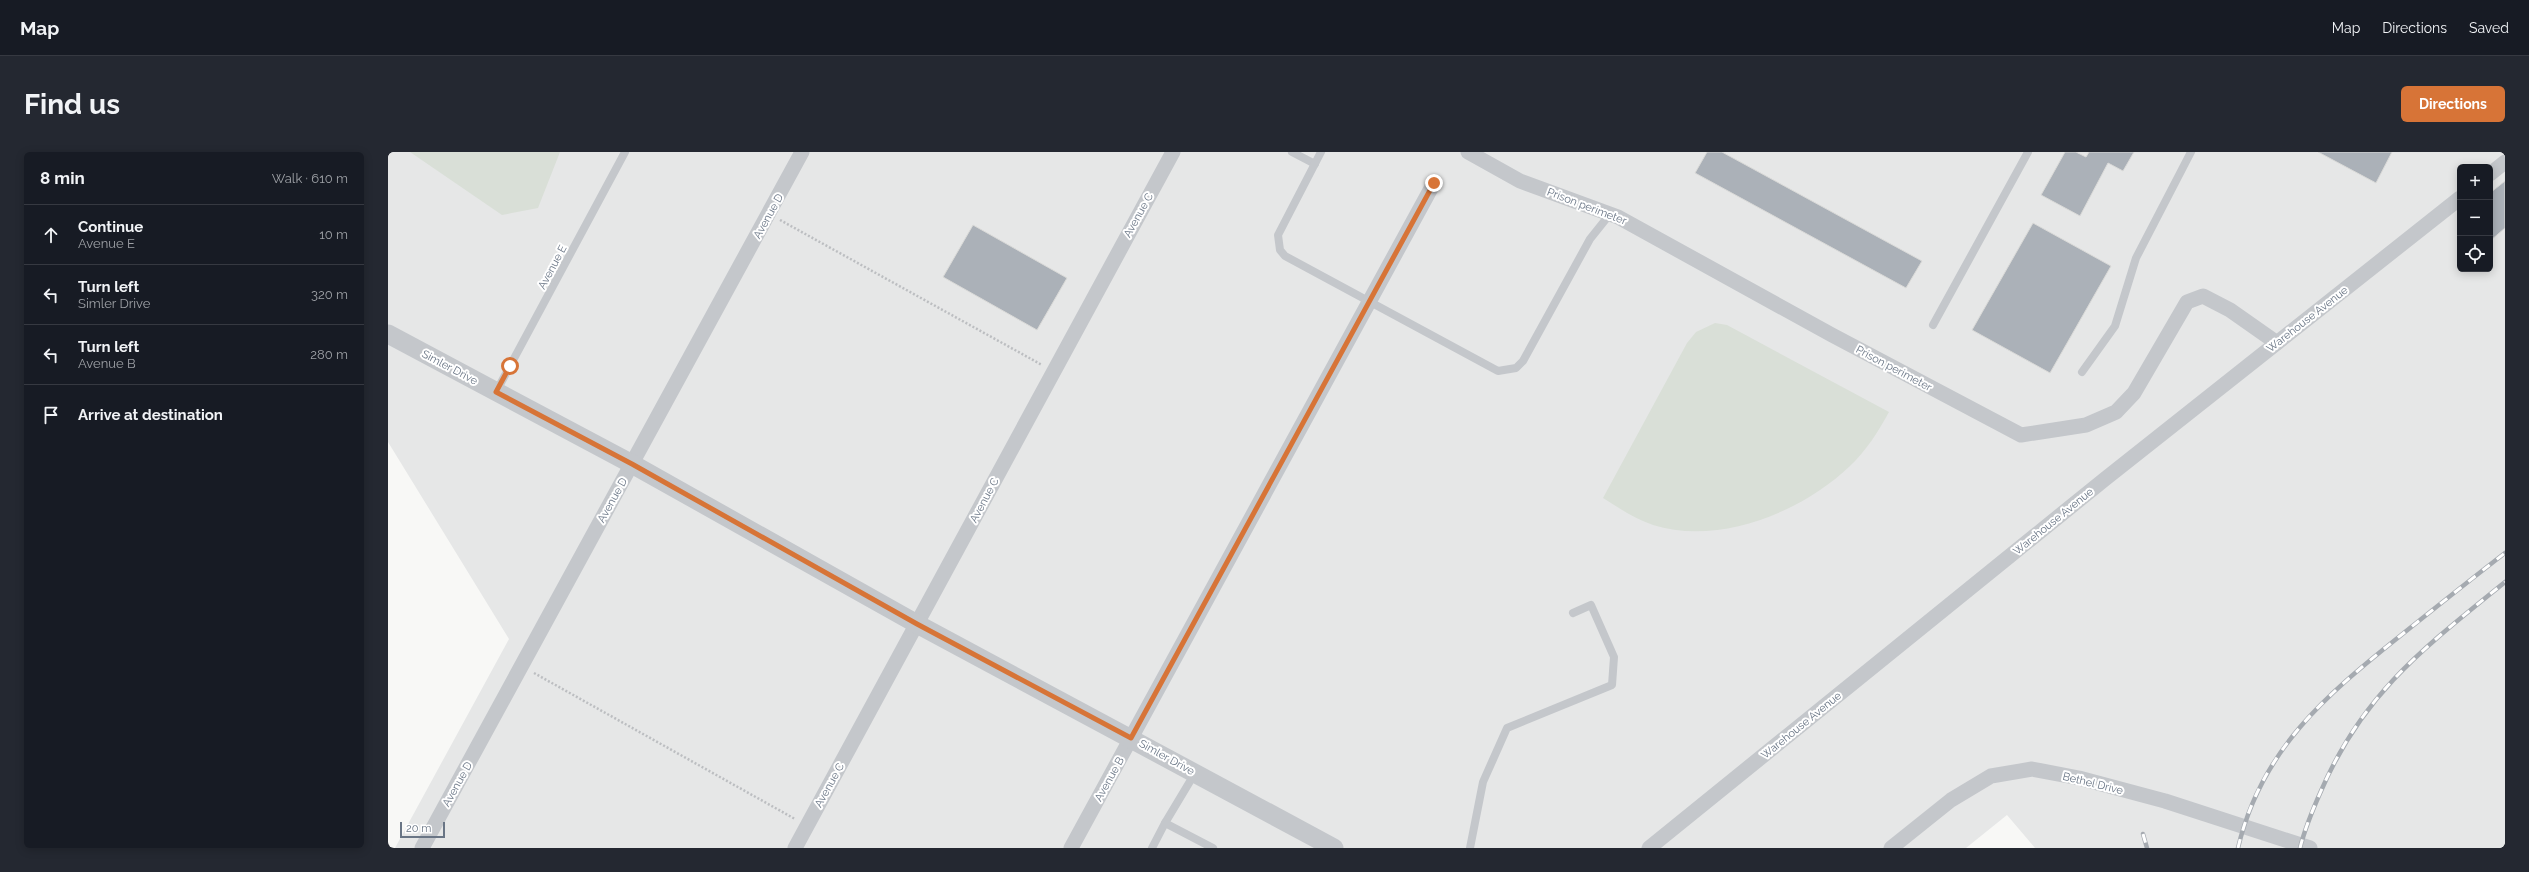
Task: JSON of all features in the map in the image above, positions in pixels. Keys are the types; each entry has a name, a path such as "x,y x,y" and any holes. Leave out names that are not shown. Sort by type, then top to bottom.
{"street":[{"name":"Avenue D","path":"422,848 802,152"},
{"name":"Avenue C","path":"795,848 1173,152"},
{"name":"Prison perimeter","path":"1468,152 1520,181 1610,214 2021,435 2086,425 2116,412 2134,393 2187,302 2203,296 2230,310 2277,342"},
{"path":"2493,172 2505,162"},
{"name":"Avenue B","path":"1071,848 1434,183"},
{"name":"Warehouse Avenue","path":"1649,848 2277,342 2457,200"},
{"name":"Simler Drive","path":"388,334 632,464 917,624 1334,848"},
{"name":"Bethel Drive","path":"1892,848 1951,800 1991,776 2032,769 2079,778 2165,801 2310,848"}],"lane":[{"name":"Avenue E","path":"496,392 625,152"},
{"path":"1292,152 1315,164"},
{"path":"1322,152 1278,235 1280,250 1284,256 1498,371 1516,368 1523,361 1590,239 1610,214"},
{"path":"1933,325 2028,152"},
{"path":"2082,372 2115,326 2136,258 2191,152"},
{"path":"1470,848 1483,782 1507,728 1612,685 1614,657 1591,605 1573,613"},
{"path":"1152,848 1195,773"},
{"path":"1165,823 1213,848"}],"path":[{"path":"769,214 1054,371"},
{"path":"522,666 807,826"}],"shaded area":[{"path":"388,152 2505,152 2505,848 2035,848 2007,815 1966,848 395,848 509,639 388,442"},
{"path":"410,152 560,152 538,208 502,215"},
{"path":"1715,323 1727,325 1889,412 1871,441 1850,466 1830,483 1808,498 1784,510 1758,521 1732,528 1705,531 1678,530 1646,523 1603,498 1687,343 1696,332"}],"building":[{"path":"1707,152 1722,152 1922,261 1906,288 1695,173"},
{"path":"2065,152 2076,152 2086,157 2089,152 2134,152 2123,171 2108,163 2080,216 2041,195"},
{"path":"2318,152 2392,152 2376,183"},
{"path":"2505,181 2505,228 2493,238 2493,200 2493,191"},
{"path":"2033,223 2111,266 2050,373 1972,330"},
{"path":"973,225 1067,278 1037,330 943,277"}],"railway":[{"path":"2238,848 2248,813 2262,782 2280,754 2300,728 2322,704 2372,658 2505,553"},
{"path":"2300,848 2304,833 2321,791 2356,726 2399,674 2448,628 2505,582"},
{"path":"2143,834 2147,848"}],"route":[{"path":"510,366 496,392 632,464 917,624 1131,738 1434,183"}]}
